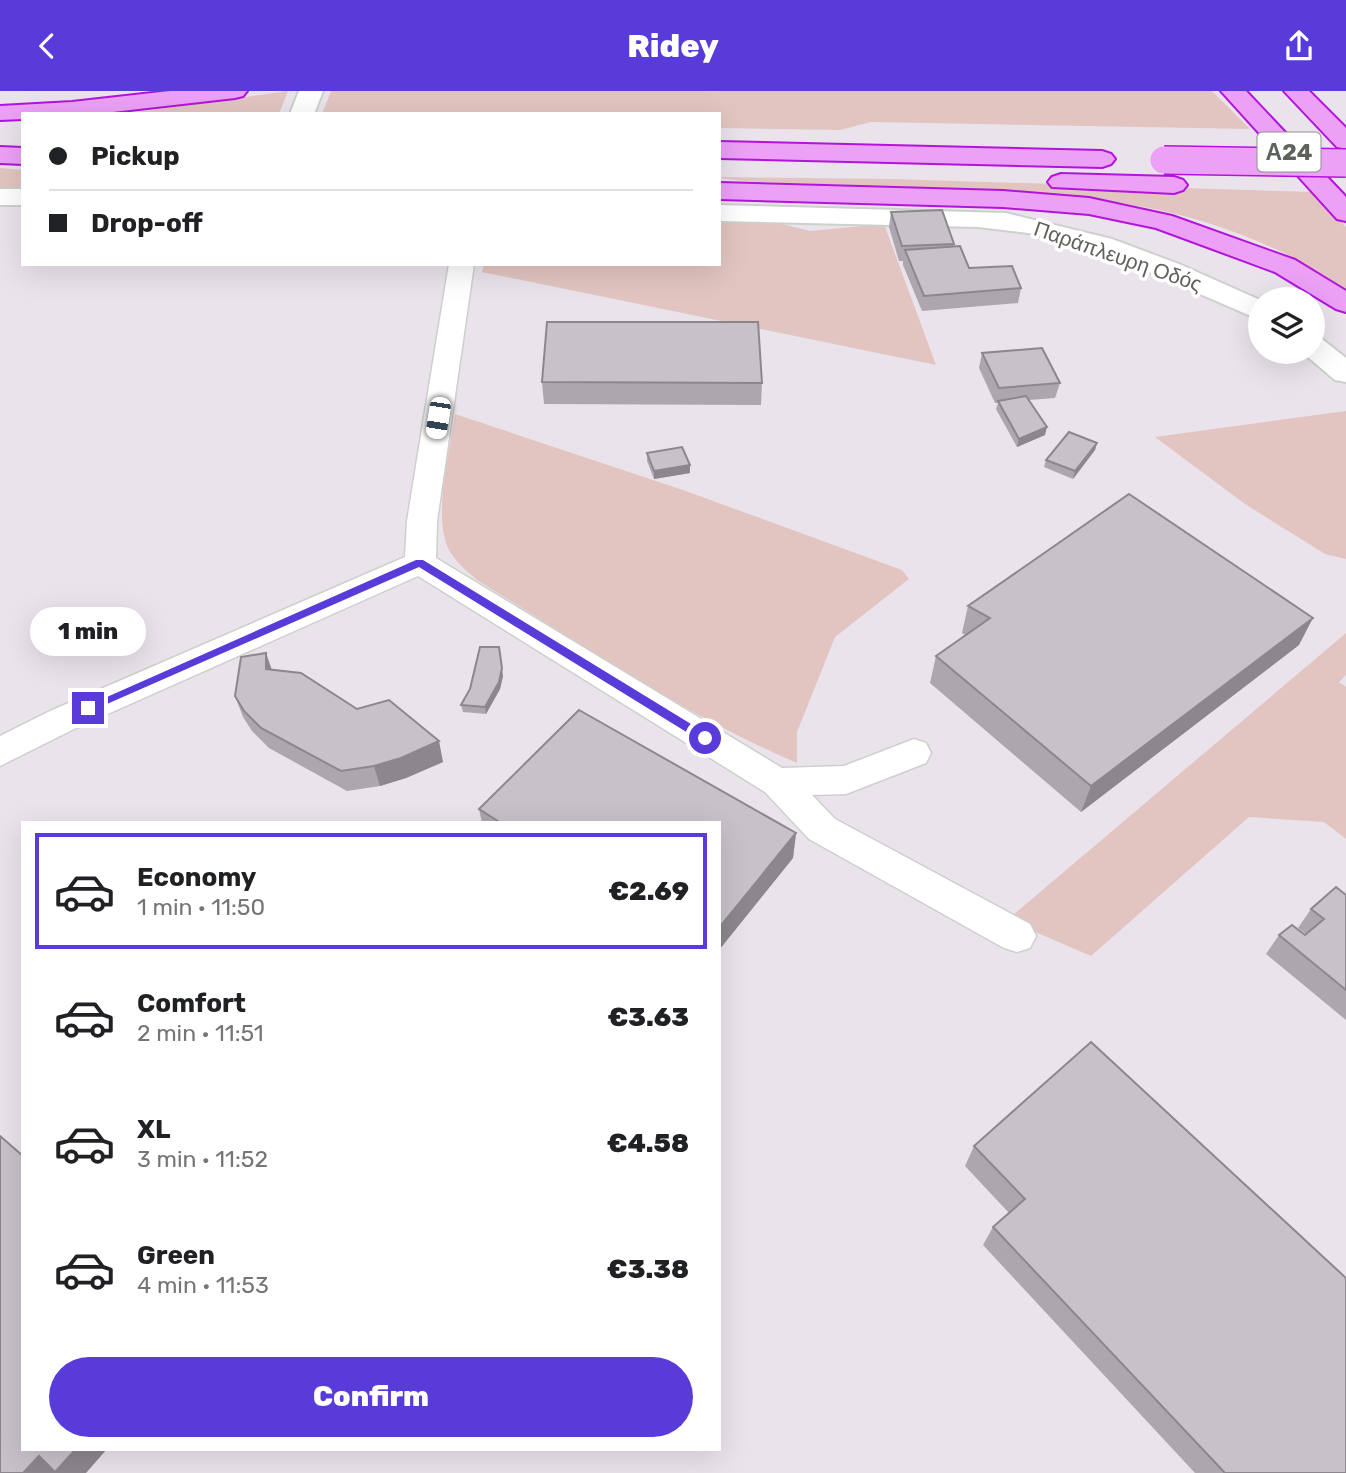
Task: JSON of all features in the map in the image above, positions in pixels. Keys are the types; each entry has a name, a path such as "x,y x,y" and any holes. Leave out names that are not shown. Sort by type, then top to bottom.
{"highway":[{"path":"0,113 72,109 235,91"},
{"name":"Α24","path":"1233,91 1346,213"},
{"name":"Α24","path":"1296,91 1346,142"},
{"path":"0,134 21,134"},
{"path":"721,150 1346,163"},
{"path":"0,155 21,156"},
{"path":"721,173 1200,185"},
{"path":"1291,187 1346,188"},
{"path":"721,191 1003,198 1089,206 1163,222 1285,267 1346,303"}],"street":[{"path":"303,112 311,91"},
{"path":"0,197 21,197"},
{"name":"Παράπλευρη Οδός","path":"721,213 1004,221 1041,227 1136,258 1248,305"},
{"path":"420,563 422,520 462,266"},
{"path":"1325,356 1346,373"},
{"path":"0,752 62,720 420,563"},
{"path":"420,563 777,782 822,829 1017,936"},
{"path":"777,782 846,781 914,753"}],"shaded area":[{"path":"288,91 280,112 137,112"},
{"path":"331,91 1212,91 1250,129 871,122 840,130 721,128 721,112 323,112"},
{"path":"0,168 21,170 21,189 0,189"},
{"path":"721,177 892,179 1314,192 1346,227 1346,289 1287,254 1227,229 1166,212 1104,200 1041,193"},
{"path":"721,221 778,223 810,231 884,224 936,365 482,272 484,266 721,266"},
{"path":"1346,411 1346,559 1325,554 1245,504 1155,437"},
{"path":"455,414 683,490 902,570 909,579 835,637 797,732 797,763 674,701 477,580 461,566 448,548 442,518 444,482"},
{"path":"1346,633 1346,675 1339,682 1346,687 1346,839 1324,822 1249,817 1091,956 1007,920"}],"building":[{"path":"942,210 954,244 902,246 891,212"},
{"path":"960,246 969,268 1012,266 1021,288 924,296 905,250"},
{"path":"547,322 758,322 762,383 542,382"},
{"path":"1042,348 1060,383 999,388 982,353"},
{"path":"1026,396 1047,427 1019,439 998,401"},
{"path":"1069,432 1097,443 1075,471 1046,460"},
{"path":"682,447 690,465 654,471 647,453"},
{"path":"1129,494 1313,618 1091,786 936,656 990,618 968,606"},
{"path":"480,647 499,647 502,668 499,682 485,707 461,705 470,689"},
{"path":"266,653 266,669 301,673 357,709 389,700 439,741 401,758 374,766 341,771 261,728 244,711 235,696 241,657"},
{"path":"579,710 796,833 721,926 721,821 498,821 479,809"},
{"path":"1336,887 1346,895 1346,990 1279,935 1292,925 1305,935 1324,919 1311,909"},
{"path":"1091,1042 1346,1278 1346,1473 1225,1473 993,1227 1025,1199 974,1146"},
{"path":"0,1136 21,1154 21,1451 74,1451 55,1472 39,1456 23,1473 0,1473"}],"route":[{"path":"88,708 420,563 705,738"}]}
